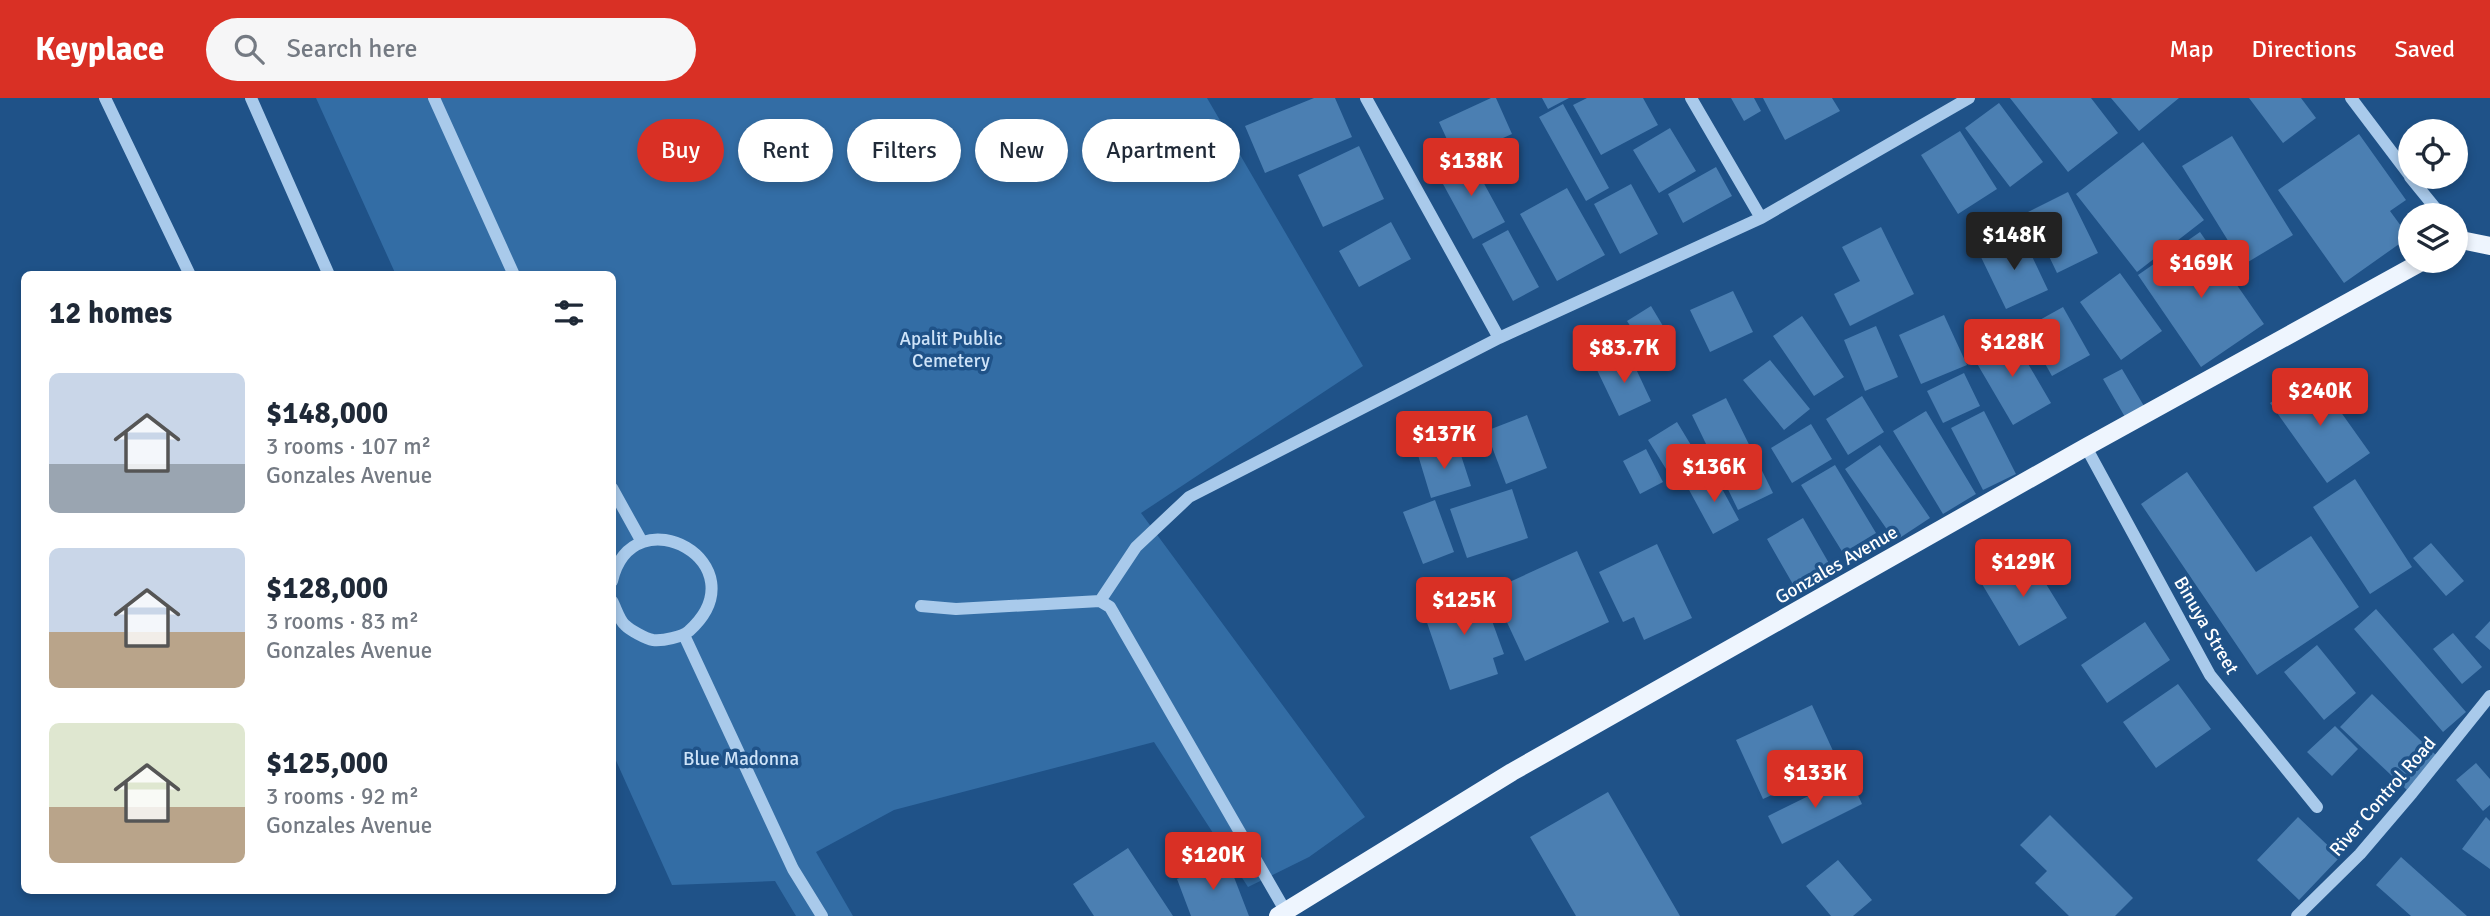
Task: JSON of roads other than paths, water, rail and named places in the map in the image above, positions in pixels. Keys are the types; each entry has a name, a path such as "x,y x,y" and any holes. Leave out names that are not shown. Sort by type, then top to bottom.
{"main road":[{"path":"2468,241 2490,246"},
{"name":"Gonzales Avenue","path":"1282,914 1512,772 2086,447 2401,273"}],"street":[{"path":"105,98 188,271"},
{"path":"251,98 327,271"},
{"path":"434,98 512,271"},
{"path":"1366,98 1499,338"},
{"path":"1691,98 1761,218"},
{"path":"1100,601 1136,547 1189,498 1499,338 1761,218 1969,98"},
{"path":"2351,98 2398,160"},
{"path":"2420,189 2431,203"},
{"name":"Binuya Street","path":"2086,447 2210,675 2317,807"},
{"path":"616,495 642,542"},
{"path":"616,566 617,562 642,542 667,539 691,548 708,568 712,594 703,618 684,635 652,640 623,624 616,609"},
{"path":"921,606 956,609 1100,601 1110,607 1145,664 1282,914"},
{"path":"684,635 793,869 822,916"},
{"name":"River Control Road","path":"2297,916 2360,854 2413,793 2490,696"}],"park label":[{"name":"Apalit Public Cemetery","path":"951,349"},
{"name":"Blue Madonna","path":"741,758"}]}
